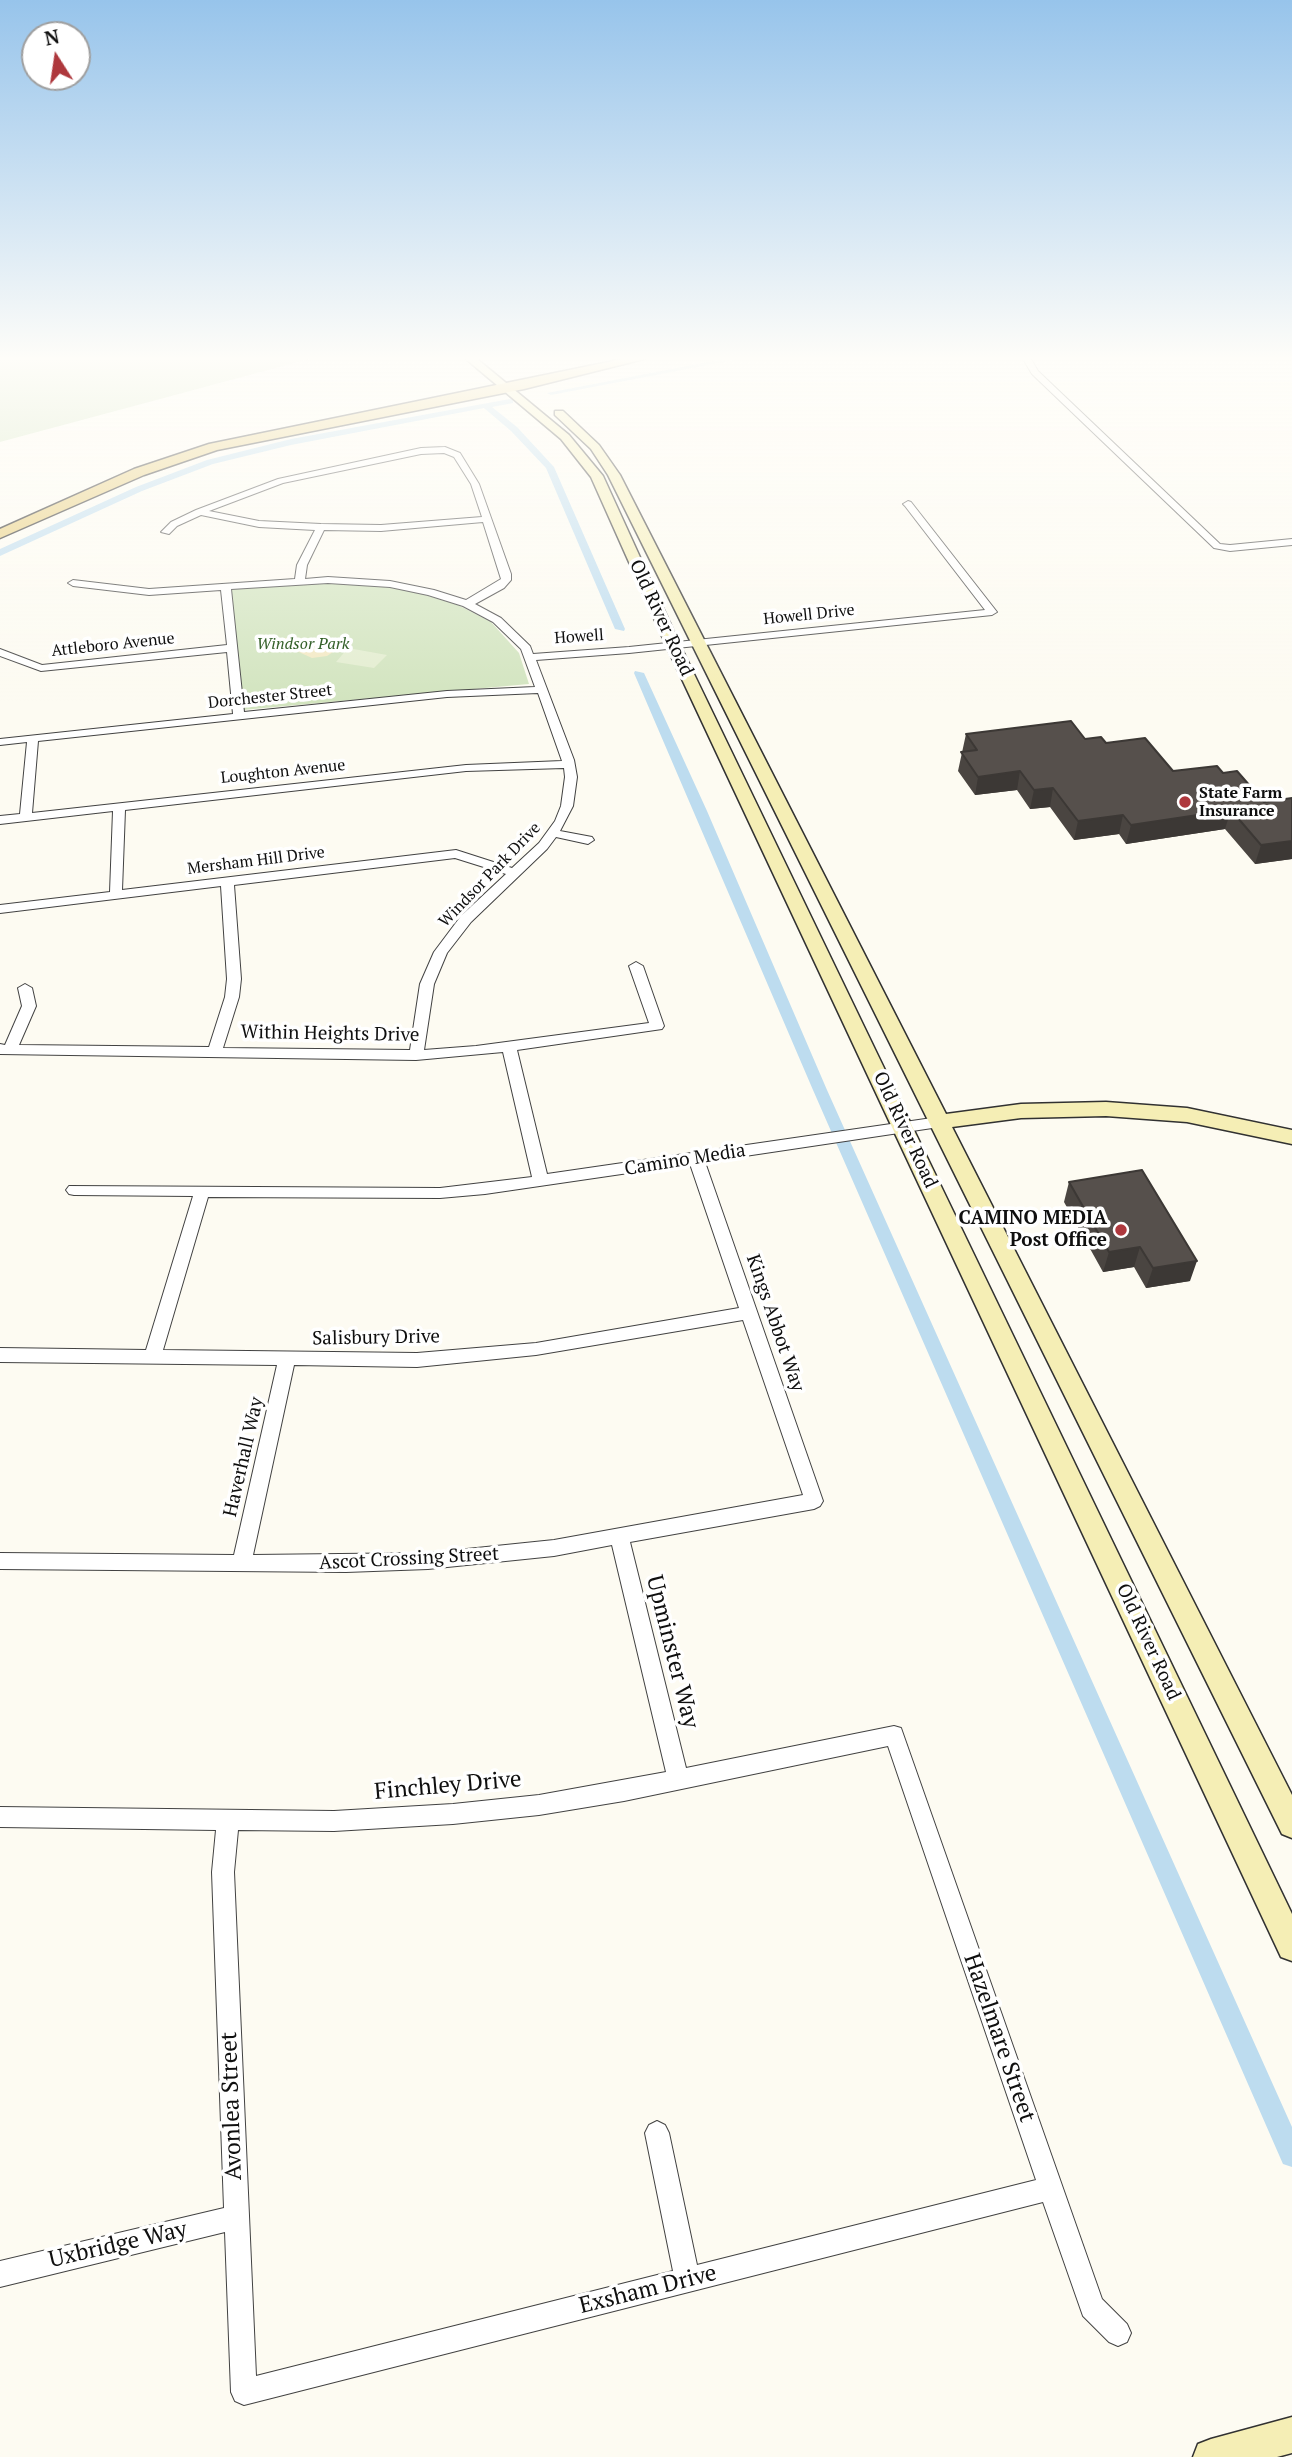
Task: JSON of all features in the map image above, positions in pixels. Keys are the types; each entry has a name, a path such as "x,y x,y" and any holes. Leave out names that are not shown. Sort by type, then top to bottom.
{"main road":[{"path":"0,523 111,474"},
{"path":"0,534 136,474"},
{"name":"Old River Road","path":"595,474 673,645 1292,1946"},
{"name":"Old River Road","path":"612,474 1292,1824"},
{"path":"606,498 617,504 626,524 640,527"},
{"name":"Camino Media","path":"939,1122 1021,1111 1106,1108 1185,1115 1292,1137"},
{"path":"1211,2457 1292,2435"}],"street":[{"path":"166,532 174,524 199,512 258,488 318,474"},
{"path":"347,474 353,480"},
{"path":"467,604 506,580 470,474"},
{"path":"1140,474 1214,545 1222,548 1292,542"},
{"name":"Howell Drive","path":"629,650 992,612 908,504"},
{"path":"199,512 259,524 321,527 381,528 486,519"},
{"path":"300,581 302,565 321,527"},
{"name":"Windsor Park Drive","path":"73,583 149,592 300,581 350,580 390,584 430,592 467,604 508,628 531,657 569,764 571,792 567,806 553,833 466,919 441,952 427,984 416,1055"},
{"path":"226,588 239,716"},
{"name":"Attleboro Avenue","path":"0,652 41,668 232,648"},
{"name":"Howell","path":"531,657 629,650"},
{"name":"Dorchester Street","path":"0,742 447,694 543,690"},
{"path":"26,817 33,738"},
{"name":"Loughton Avenue","path":"0,820 466,768 569,764"},
{"path":"116,895 119,807"},
{"path":"553,833 587,840"},
{"name":"Mersham Hill Drive","path":"0,909 456,854 515,873"},
{"path":"215,1052 232,997 234,979 227,882"},
{"name":"Within Heights Drive","path":"5,1049 416,1055 509,1047 657,1026 636,966"},
{"path":"5,1049 29,1006 25,988"},
{"path":"509,1047 541,1181"},
{"name":"Camino Media","path":"74,1189 396,1195 474,1191 939,1122"},
{"name":"Kings Abbot Way","path":"696,1158 814,1501"},
{"path":"152,1358 202,1192"},
{"name":"Salisbury Drive","path":"0,1355 417,1360 477,1356 749,1313"},
{"name":"Haverhall Way","path":"242,1563 288,1360"},
{"name":"Ascot Crossing Street","path":"0,1561 428,1561 529,1551 814,1501"},
{"name":"Upminster Way","path":"619,1536 678,1780"},
{"name":"Finchley Drive","path":"0,1817 334,1821 453,1814 539,1805 678,1780 894,1735"},
{"name":"Hazelmare Street","path":"894,1735 1092,2307 1118,2333"},
{"name":"Avonlea Street","path":"228,1820 223,1872 244,2392"},
{"path":"657,2133 687,2280"},
{"name":"Exsham Drive","path":"244,2392 1051,2188"},
{"name":"Uxbridge Way","path":"0,2274 237,2217"}],"green space":[{"name":"Windsor Park","path":"308,583 359,584 409,590 458,605 491,622 519,653 529,684 242,710 231,589"},
{"path":"348,648 387,655 374,668 336,662"}],"sand":[{"path":"294,637 323,643 331,647 333,652 327,656 312,658 279,643 284,638"}],"building":[{"name":"State Farm Insurance","path":"1071,721 1085,739 1101,737 1106,743 1145,738 1173,771 1217,766 1223,773 1237,771 1264,802 1292,798 1292,841 1261,845 1231,810 1131,825 1123,815 1078,821 1053,788 1034,790 1020,771 978,777 961,752 977,750 966,734"},
{"path":"1142,1170 1197,1261 1153,1268 1140,1247 1109,1252 1069,1182"}],"waterway":[{"path":"0,553 139,489 179,474"},
{"path":"553,474 620,629"},
{"path":"639,673 820,1090 1292,2155"}],"place":[{"name":"State Farm Insurance","path":"1185,802"},
{"name":"CAMINO MEDIA Post Office","path":"1121,1230"}]}
